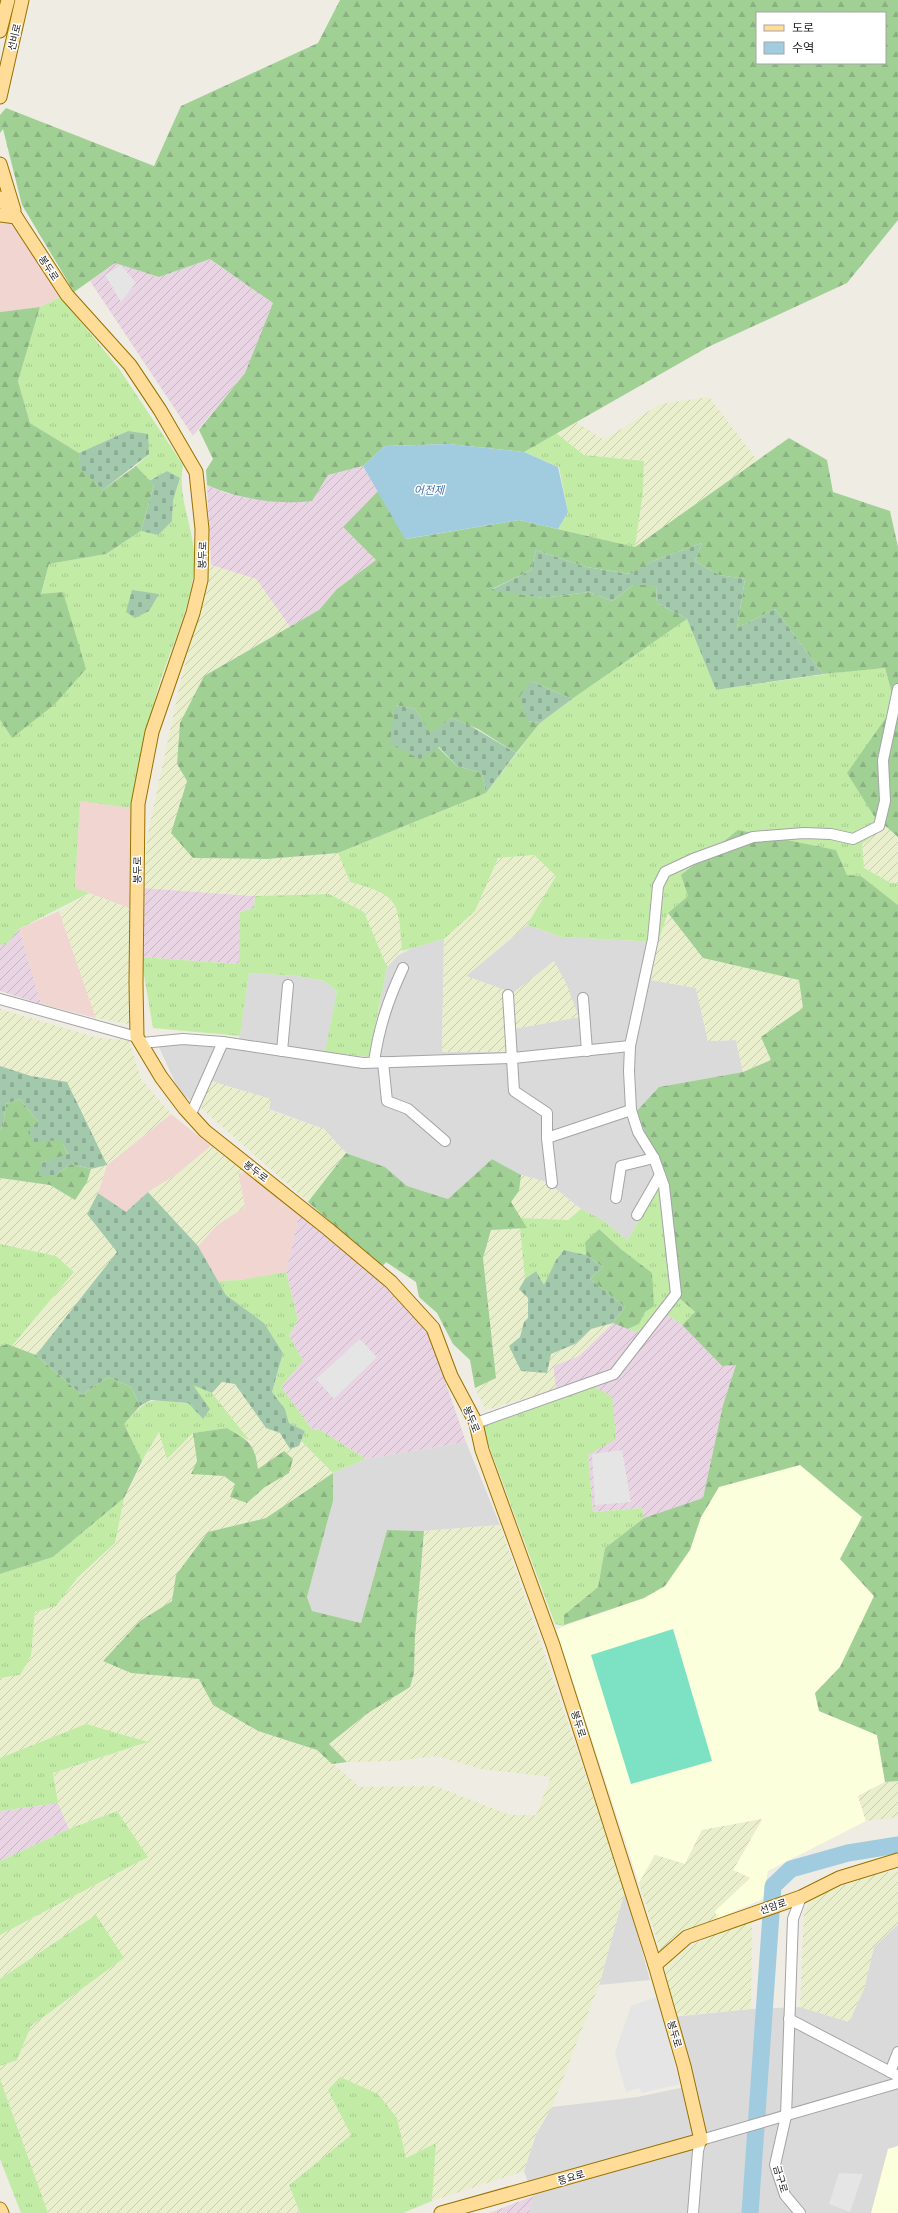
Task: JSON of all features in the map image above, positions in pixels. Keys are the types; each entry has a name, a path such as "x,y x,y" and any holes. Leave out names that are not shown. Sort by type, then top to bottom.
{"main road":[{"name":"선비로","path":"0,30 8,0"},
{"name":"선비로","path":"0,97 22,0"},
{"path":"0,164 16,217 0,215"},
{"name":"봉두로","path":"0,198 16,217 67,295 130,365 160,410 196,472 202,529 201,580 193,613 152,732 138,804 136,983 140,1040 161,1077 205,1131 328,1229 391,1282 433,1328 451,1376 476,1424 482,1450 554,1645 655,1965 684,2066 700,2140"},
{"name":"선암로","path":"655,1965 687,1938 796,1898 839,1878 898,1860"},
{"name":"풍요로","path":"441,2213 700,2140"},
{"path":"0,2209 2,2213"}],"street":[{"path":"476,1424 614,1374 676,1294 664,1186 654,1158 638,1132 631,1110 629,1071 630,1046 653,939 658,886 665,872 693,859 753,837 804,833 831,834 853,839 879,826 885,801 882,760 898,689"},
{"path":"403,968 390,996 379,1029 379,1062 388,1100 408,1109 445,1141"},
{"path":"282,1051 288,985"},
{"path":"508,995 514,1091 547,1113 547,1138 552,1183"},
{"path":"582,998 587,1051"},
{"path":"0,999 140,1040 183,1039 223,1042 282,1051 379,1062 513,1058 630,1046"},
{"path":"191,1114 223,1042"},
{"path":"547,1138 631,1110"},
{"path":"616,1198 621,1166 654,1158"},
{"path":"637,1215 660,1175"},
{"name":"금구로","path":"796,1898 793,1919 783,2117 775,2166 785,2195 800,2213"},
{"path":"789,2019 894,2074 898,2052"},
{"path":"693,2213 700,2140 898,2083"}],"shaded area":[{"path":"0,211 18,229 61,297 40,307 0,312"},
{"path":"210,259 273,303 245,373 193,436 90,281 115,263 159,277"},
{"path":"121,265 136,283 121,302 105,275"},
{"path":"709,397 757,460 635,547 643,492 644,461 584,455 556,433 576,422 604,440 660,404"},
{"path":"363,466 378,491 343,527 376,560 337,589 319,610 290,627 256,579 211,565 207,485 228,494 328,475"},
{"path":"211,565 256,579 290,627 204,676 177,764 187,781 171,833 193,858 267,859 338,853 350,882 374,888 390,896 400,918 402,951 387,967 364,912 329,894 255,896 144,888 147,838 182,675"},
{"path":"80,800 132,808 129,908 75,888"},
{"path":"886,826 898,837 898,883 891,883 864,868 862,844"},
{"path":"534,855 556,876 527,925 466,976 513,993 554,961 566,983 579,1017 508,1030 507,1052 442,1052 444,939 475,911 498,858"},
{"path":"144,888 255,896 254,908 240,912 240,964 141,957"},
{"path":"89,893 129,908 129,1024 96,1018 59,911"},
{"path":"59,911 96,1018 41,1004 19,929"},
{"path":"668,913 703,958 799,980 803,1008 761,1037 771,1060 743,1072 736,1040 708,1041 696,988 651,980 658,942"},
{"path":"527,925 562,937 658,942 651,980 696,988 708,1041 736,1040 743,1072 659,1087 660,1187 627,1240 601,1219 581,1209 547,1182 521,1175 492,1159 448,1199 407,1186 385,1167 346,1153 324,1129 269,1109 270,1099 211,1081 200,1107 180,1093 158,1045 190,1044 238,1047 249,973 297,976 324,981 337,991 324,1060 373,1065 380,1001 387,967 397,956 412,948 444,939 442,1051 508,1030 579,1017 466,976"},
{"path":"19,929 41,1004 0,991 0,944 6,945"},
{"path":"0,1009 98,1038 129,1040 141,1079 171,1114 107,1165 98,1193 87,1214 117,1252 36,1355 11,1347 74,1272 56,1256 0,1244 0,1178 50,1185 75,1200 87,1182 91,1169 106,1165 31,1076 0,1066"},
{"path":"211,1081 271,1099 269,1110 324,1129 346,1153 308,1202 200,1107"},
{"path":"171,1114 211,1146 176,1175 148,1192 126,1212 98,1193 107,1165"},
{"path":"211,1146 247,1172 238,1173 245,1207 217,1225 198,1246 148,1192 176,1175"},
{"path":"238,1172 247,1172 300,1212 286,1272 240,1280 218,1281 198,1246 217,1225 245,1207"},
{"path":"521,1175 547,1182 581,1209 568,1220 520,1218 511,1202 519,1191"},
{"path":"300,1212 387,1285 429,1334 466,1442 366,1459 320,1430 312,1429 281,1387 303,1361 289,1335 298,1320 286,1272"},
{"path":"520,1228 525,1279 520,1289 528,1298 528,1318 524,1322 520,1337 551,1354 575,1344 591,1329 613,1323 579,1356 553,1366 556,1389 486,1410 475,1388 496,1378 483,1258 491,1230"},
{"path":"668,1315 682,1325 722,1366 736,1365 723,1405 703,1498 644,1518 642,1508 593,1512 588,1455 594,1387 557,1398 553,1366 579,1356 613,1323 646,1335"},
{"path":"360,1339 377,1357 334,1399 316,1379"},
{"path":"222,1382 235,1384 266,1427 280,1433 299,1446 301,1441 333,1473 266,1518 208,1532 172,1601 140,1621 103,1661 131,1673 199,1678 213,1705 258,1731 317,1750 360,1787 435,1786 510,1815 536,1815 551,1777 481,1769 437,1756 393,1761 347,1762 329,1745 368,1713 410,1687 414,1673 415,1637 424,1531 500,1525 625,1890 600,1982 552,2107 536,2134 524,2171 432,2201 436,2143 406,2158 397,2118 328,2090 352,2135 289,2184 300,2213 48,2213 0,2079 0,2066 17,2060 31,2026 124,1958 75,1929 0,1979 0,1935 148,1857 117,1811 69,1829 58,1803 53,1773 147,1743 0,1758 0,1678 20,1675 31,1656 35,1612 56,1606 78,1577 115,1543 124,1498 159,1432 167,1459 193,1433 197,1461 214,1475 224,1476 235,1484 247,1503 265,1487 288,1473 284,1452 258,1469 250,1441 212,1393"},
{"path":"466,1442 500,1525 424,1531 387,1530 361,1623 312,1611 307,1597 333,1501 333,1473 366,1459"},
{"path":"622,1450 631,1502 595,1505 592,1454"},
{"path":"800,1465 862,1517 840,1559 874,1596 840,1667 815,1693 819,1711 877,1735 885,1782 858,1796 866,1821 768,1871 763,1899 717,1919 715,1911 750,1878 733,1870 762,1820 702,1830 685,1864 655,1855 639,1883 556,1630 644,1598 690,1550 701,1517 719,1487"},
{"path":"898,1781 898,1817 866,1821 858,1796 885,1782"},
{"path":"58,1803 69,1829 0,1861 0,1811"},
{"path":"762,1819 733,1870 750,1878 715,1911 717,1919 661,1953 639,1883 655,1855 685,1864 702,1830"},
{"path":"898,1870 898,1924 874,1947 864,1989 849,2022 800,2007 804,1911 813,1898 867,1876"},
{"path":"625,1890 650,1980 599,1985 600,1982"},
{"path":"752,1917 751,2009 677,2016 664,1969 671,1959 698,1942"},
{"path":"898,1924 898,2213 529,2213 533,2196 524,2171 536,2134 552,2107 637,2097 685,2087 663,2018 751,2009 800,2007 849,2022 864,1989 874,1947"},
{"path":"657,1997 680,2084 642,2093 639,2088 626,2092 615,2053 631,2006"},
{"path":"898,2146 898,2213 871,2213 888,2149"},
{"path":"839,2173 863,2174 850,2212 829,2204"},
{"path":"533,2196 529,2213 489,2213"}],"green space":[{"path":"340,0 898,0 898,220 847,283 708,347 524,452 449,444 385,446 363,466 328,475 312,501 285,502 258,500 232,494 207,485 206,470 213,459 199,430 245,373 273,303 210,259 159,277 115,263 74,292 22,205 3,129 0,133 0,115 6,108 154,166 181,106 318,43"},
{"path":"61,297 120,370 183,465 182,491 193,544 194,570 188,602 152,709 132,808 80,801 75,888 89,893 19,929 6,945 0,944 0,720 12,738 41,595 49,564 106,554 141,531 158,534 172,521 173,501 180,479 167,471 149,481 136,466 149,454 128,431 79,453 30,423 18,381 40,307"},
{"path":"40,307 18,381 30,423 79,453 81,468 103,490 136,466 154,485 141,531 106,554 49,564 41,594 63,592 86,669 55,704 12,738 0,720 0,312"},
{"path":"128,431 148,434 149,454 103,490 80,468 79,453"},
{"path":"556,433 584,455 644,461 643,492 635,547 558,529 568,512 559,467 524,452"},
{"path":"789,438 827,460 833,492 890,511 898,547 898,837 874,816 847,773 895,705 885,668 823,674 775,609 737,628 745,579 719,575 695,561 702,543 653,561 631,574 586,567 536,550 531,570 492,589 543,598 589,592 612,601 633,585 656,585 657,603 687,619 572,699 531,681 527,721 540,723 516,753 478,729 452,718 430,734 415,709 395,705 457,766 482,773 486,793 338,853 267,859 193,858 171,833 187,781 177,764 180,723 204,676 319,610 337,589 376,560 343,527 378,491 406,539 519,520 635,547"},
{"path":"167,471 180,478 173,501 172,521 158,535 141,531 154,485 149,481"},
{"path":"702,543 695,561 719,575 745,579 737,628 775,609 823,674 716,690 687,619 657,603 656,585 633,585 612,601 589,592 543,598 491,590 531,570 536,550 586,567 630,574 653,561"},
{"path":"132,590 159,594 149,611 135,618 126,612"},
{"path":"687,619 716,690 847,671 885,668 895,705 874,816 886,826 862,844 864,868 891,883 898,883 898,905 861,876 847,875 836,850 748,834 688,896 668,913 658,942 562,937 527,925 556,876 534,855 498,858 475,911 444,939 402,951 400,921 393,903 378,891 350,882 338,853 486,793 540,723"},
{"path":"531,681 572,699 540,723 527,721 520,696"},
{"path":"395,705 415,709 430,733 452,718 469,725 516,753 486,793 482,773 457,766 439,747 420,759 390,744"},
{"path":"738,830 836,850 847,875 861,876 898,905 898,1781 885,1782 877,1735 819,1711 815,1693 840,1667 874,1596 840,1559 862,1517 800,1465 719,1487 701,1517 690,1550 665,1586 644,1598 564,1625 564,1615 598,1587 605,1548 644,1518 703,1498 723,1405 736,1365 722,1366 682,1325 695,1312 678,1297 676,1245 660,1187 660,1164 636,1112 659,1087 743,1072 771,1060 761,1037 803,1008 799,980 703,958 668,913 688,896 681,875"},
{"path":"329,894 364,912 387,967 369,1057 325,1052 337,991 324,981 297,976 249,973 240,1036 153,1028 141,957 239,964 240,912 254,908 255,896"},
{"path":"0,1066 31,1076 67,1082 107,1165 91,1169 71,1164 56,1175 39,1176 41,1163 68,1154 61,1140 34,1142 28,1132 38,1121 20,1099 6,1104 3,1126 0,1129"},
{"path":"20,1099 38,1121 61,1139 68,1155 41,1163 56,1175 71,1164 91,1169 87,1182 75,1200 50,1185 0,1178 0,1129 3,1126 6,1104"},
{"path":"346,1153 385,1167 407,1186 448,1199 492,1159 521,1175 519,1191 511,1202 527,1228 491,1230 483,1258 496,1378 475,1388 470,1360 453,1344 437,1313 419,1297 416,1282 386,1262 382,1267 308,1202"},
{"path":"660,1187 676,1245 678,1297 695,1312 682,1325 668,1315 646,1335 628,1329 639,1324 645,1312 622,1250 599,1229 585,1242 586,1255 564,1250 556,1260 544,1286 536,1271 525,1279 520,1228 526,1228 520,1218 568,1220 581,1209 601,1219 627,1240"},
{"path":"148,1192 198,1246 226,1295 264,1323 283,1353 272,1392 285,1409 289,1423 305,1431 299,1446 290,1449 280,1433 266,1428 235,1384 222,1382 212,1393 193,1385 210,1409 203,1419 188,1403 151,1400 140,1406 131,1387 108,1377 82,1395 36,1355 117,1252 87,1214 98,1193 126,1212"},
{"path":"599,1229 622,1250 652,1273 654,1306 645,1312 639,1324 628,1329 613,1323 625,1307 590,1279 603,1267 586,1255 585,1242"},
{"path":"0,1244 56,1256 74,1272 11,1347 7,1344 0,1346"},
{"path":"564,1250 586,1255 603,1267 590,1279 625,1307 613,1323 591,1329 575,1344 551,1354 547,1373 521,1371 509,1346 520,1337 524,1322 528,1318 528,1298 519,1289 525,1279 536,1271 544,1285 556,1260"},
{"path":"286,1272 298,1320 289,1335 303,1361 281,1387 312,1429 320,1430 366,1459 333,1473 301,1441 305,1431 289,1423 285,1409 272,1392 283,1353 264,1323 226,1295 218,1281 240,1280"},
{"path":"7,1344 36,1355 82,1395 108,1377 131,1387 140,1406 124,1424 142,1461 124,1498 53,1557 0,1574 0,1346"},
{"path":"192,1384 212,1393 250,1441 227,1428 193,1433 167,1459 159,1432 142,1461 124,1424 146,1403 158,1400 188,1403 203,1419"},
{"path":"594,1387 612,1396 616,1439 588,1455 593,1512 642,1508 644,1518 605,1548 598,1587 564,1615 564,1626 555,1624 482,1427"},
{"path":"227,1428 241,1436 249,1443 255,1453 258,1469 284,1451 293,1459 289,1473 265,1487 247,1503 230,1497 235,1484 224,1476 191,1474 197,1461 193,1433"},
{"path":"333,1473 333,1501 307,1597 312,1611 361,1623 387,1530 424,1531 415,1637 414,1673 410,1687 368,1713 329,1744 347,1762 332,1764 317,1750 258,1731 213,1705 199,1679 131,1673 103,1661 140,1621 172,1601 176,1575 208,1532 266,1518"},
{"path":"124,1498 115,1543 78,1577 56,1606 35,1612 31,1656 20,1675 0,1678 0,1574 53,1557"},
{"path":"673,1629 712,1761 631,1784 591,1655"},
{"path":"86,1724 148,1742 53,1773 58,1803 0,1811 0,1758"},
{"path":"117,1811 148,1857 0,1935 0,1861 69,1829"},
{"path":"96,1915 124,1958 31,2026 17,2060 0,2066 0,1979"},
{"path":"340,2077 378,2094 397,2118 406,2158 436,2143 432,2201 403,2213 300,2213 289,2185 351,2135 328,2090"},
{"path":"0,2079 48,2213 21,2213 0,2159"}],"water":[{"name":"어전제","path":"449,444 524,452 558,467 568,512 558,529 519,520 405,539 363,466 385,446"}],"waterway":[{"path":"750,2213 773,1886 791,1869 848,1853 898,1845"}]}
